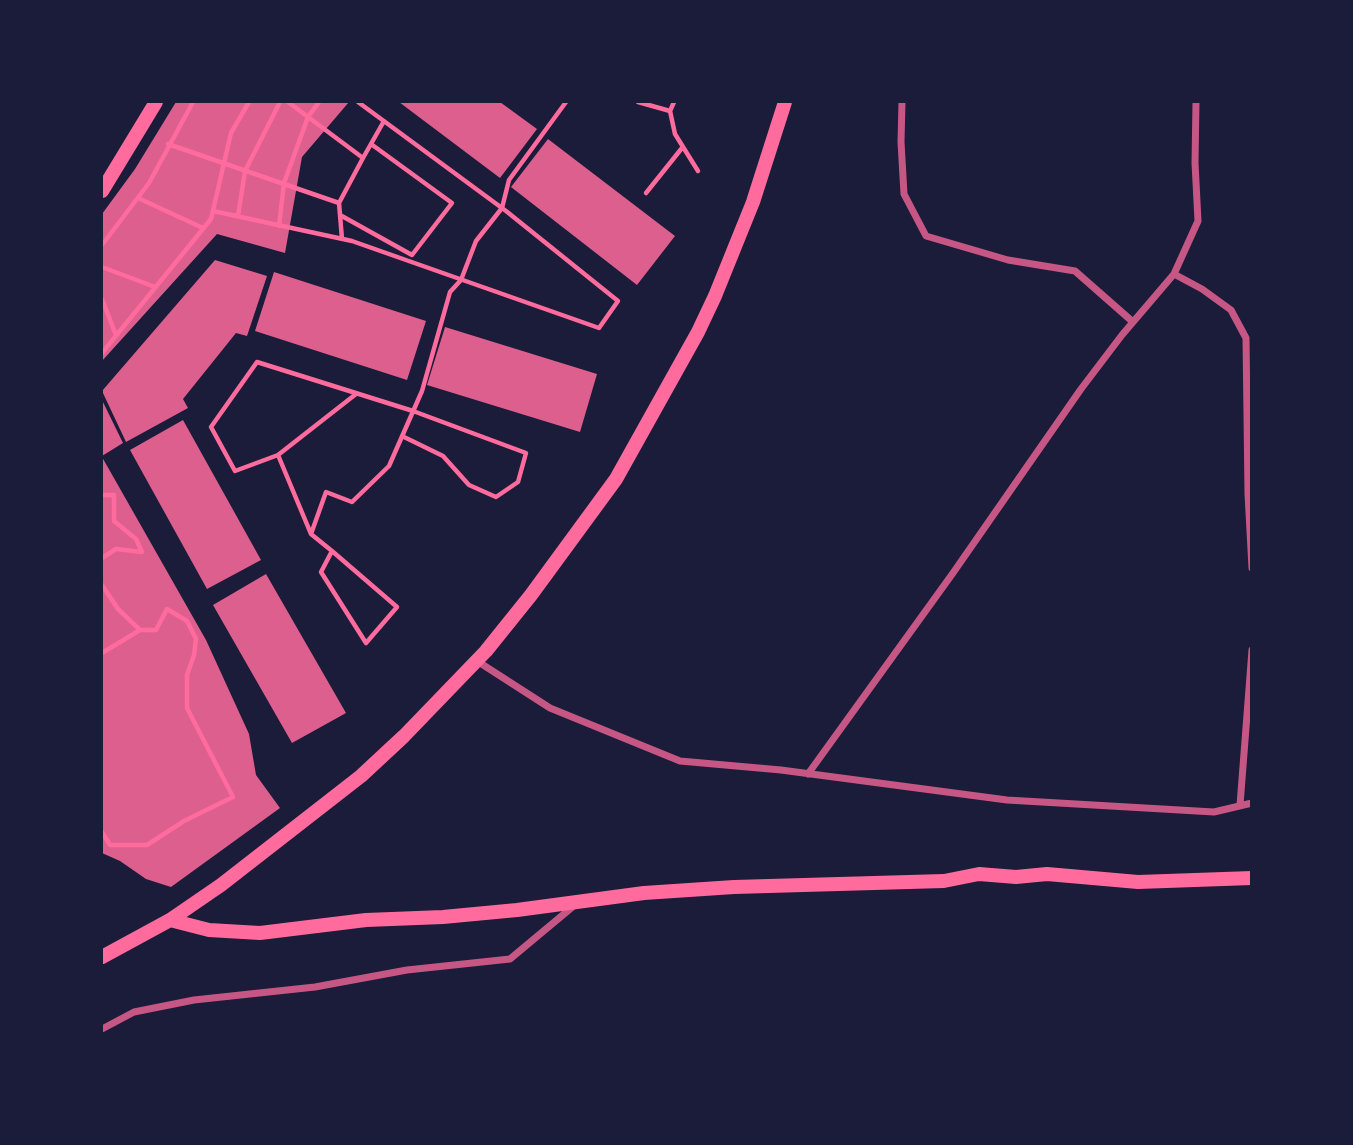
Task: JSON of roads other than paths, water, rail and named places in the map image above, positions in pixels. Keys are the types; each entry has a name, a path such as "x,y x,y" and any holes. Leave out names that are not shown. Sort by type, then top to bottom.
{"main road":[{"path":"102,191 156,102"},
{"path":"102,957 170,920 221,885 361,776 477,661 531,595 616,479 675,376 716,296 766,165 785,102"},
{"path":"170,920 209,930 260,933 366,920 517,910 644,893 734,887 944,881 979,874 1016,877 1047,874 1138,882 1251,878"}],"street":[{"path":"902,102 904,194 926,236 1008,260 1075,271 1133,322"},
{"path":"808,774 1081,389 1174,274 1198,221 1196,102"},
{"path":"1174,274 1202,289 1231,310 1246,338 1251,568"},
{"path":"1240,805 1251,650"},
{"path":"477,661 550,708 680,761 808,774 1007,800 1214,812 1251,803"},
{"path":"102,1029 134,1012 194,1000 315,987 407,970 510,959 580,901"}]}
